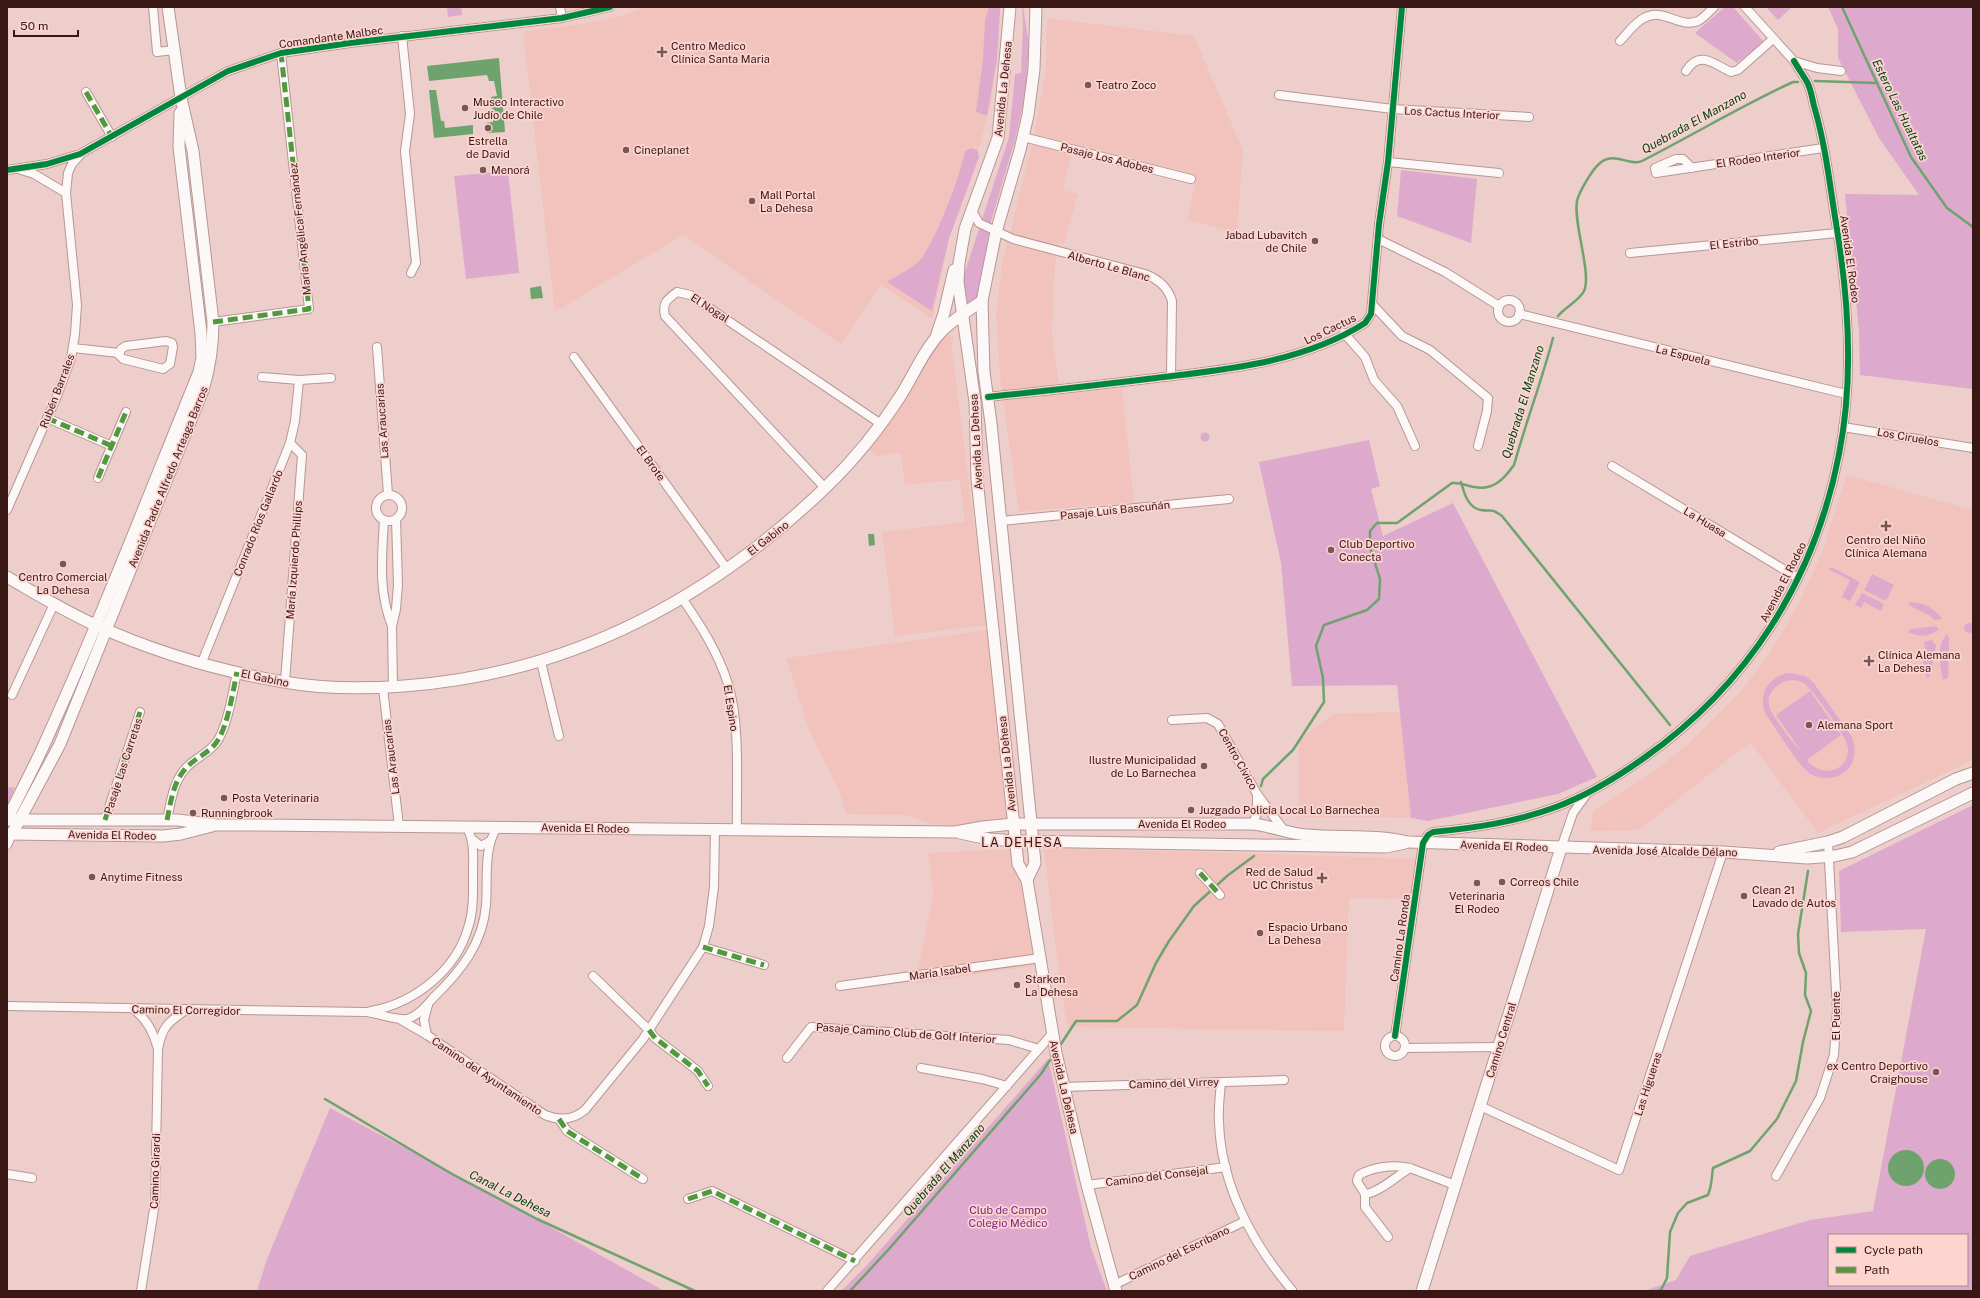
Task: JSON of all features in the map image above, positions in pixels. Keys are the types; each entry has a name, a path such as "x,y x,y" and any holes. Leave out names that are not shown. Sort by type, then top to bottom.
{"main road":[{"name":"Avenida Padre Alfredo Arteaga Barros","path":"10,820 60,744 203,390 212,355 213,322 193,151 181,98 168,7"},
{"name":"Avenida La Dehesa","path":"1010,7 998,138 963,238 958,282 975,402 977,479 1018,864 1027,880 1052,1034 1087,1184 1115,1288"},
{"name":"Avenida La Dehesa","path":"1027,880 1035,863 1032,824 982,335 982,301 996,232 1023,137 1034,69 1036,7"},
{"name":"Avenida Padre Alfredo Arteaga Barros","path":"9,834 10,820 96,625 199,372 202,358 196,282 179,147 181,98"},
{"name":"El Gabino","path":"934,340 944,313 963,238"},
{"name":"El Gabino","path":"7,577 54,604 96,625 152,647 237,672 285,682 336,688 388,687 442,682 541,662 622,629 682,598 727,569 783,527 825,488 881,424 900,397 934,340 942,330 982,301"},
{"name":"Avenida José Alcalde Délano","path":"1769,854 1828,842 1850,834 1956,779 1973,773"},
{"name":"Avenida José Alcalde Délano","path":"1561,848 1723,852 1769,854 1807,858 1829,857 1842,855 1861,848 1973,793"},
{"name":"Avenida El Rodeo","path":"10,820 167,820 216,825 466,826 955,832 1013,824 1253,824 1283,829 1306,835 1392,838 1408,842 1424,843 1561,848"},
{"path":"1120,843 1113,833 1117,828 1126,824"},
{"name":"Avenida El Rodeo","path":"9,834 163,836 181,834 216,825"},
{"name":"Avenida El Rodeo","path":"955,832 989,839 1015,841 1386,847 1408,842"},
{"name":"Camino Central","path":"1422,1291 1561,848"}],"street":[{"path":"153,7 157,52 174,50"},
{"path":"560,7 562,18"},
{"name":"Comandante Malbec","path":"7,170 47,164 80,154 228,71 281,53 402,36 562,18 610,7"},
{"name":"Los Cactus","path":"988,397 1234,369 1303,353 1368,320 1371,314 1378,239 1388,162 1402,7"},
{"path":"1620,41 1640,20 1649,15 1666,15 1689,23 1702,18 1714,7"},
{"name":"Avenida El Rodeo","path":"1424,843 1428,835 1434,832 1476,828 1554,808 1588,793 1622,773 1661,746 1712,702 1758,648 1780,613 1811,551 1826,508 1839,453 1846,394 1848,321 1837,233 1823,148 1818,119 1808,83 1794,61 1773,40 1745,7"},
{"path":"402,36 410,114 405,151 416,263 411,273"},
{"path":"1686,71 1691,63 1698,60 1717,63 1724,69 1731,72 1738,70 1773,40"},
{"name":"María Angélica Fernández","path":"213,322 309,309 281,53"},
{"path":"1794,61 1817,68 1841,71"},
{"path":"86,92 112,137"},
{"name":"Los Cactus Interior","path":"1279,95 1393,109 1529,117"},
{"name":"Pasaje Los Adobes","path":"1023,137 1191,179"},
{"name":"El Rodeo Interior","path":"1692,168 1823,148"},
{"name":"Rubén Barrales","path":"7,510 67,369 73,348 77,305 66,194 68,173 72,164 80,154"},
{"path":"1388,162 1499,173"},
{"path":"19,169 34,174 66,194"},
{"name":"Alberto Le Blanc","path":"972,210 979,223 1013,239 1145,274 1161,283 1170,293 1172,301 1170,376"},
{"name":"El Estribo","path":"1630,253 1837,233"},
{"path":"1378,239 1445,272 1499,306"},
{"name":"El Nogal","path":"825,488 665,316 663,304 666,300 677,292 690,295 881,424"},
{"path":"1506,300 1514,301 1519,307 1520,314 1511,322 1504,321 1498,315 1499,306 1506,300"},
{"path":"1372,304 1402,336 1430,350 1488,398 1487,411 1478,446"},
{"name":"La Espuela","path":"1520,314 1846,394"},
{"path":"1344,333 1365,357 1374,380 1397,406 1415,446"},
{"path":"73,348 119,353 124,359 163,369 170,364 173,345 168,341 126,346 119,353"},
{"name":"Las Araucarias","path":"377,347 388,494"},
{"name":"El Brote","path":"574,357 727,569"},
{"path":"262,377 299,380 331,378"},
{"name":"Conrado Ríos Gallardo","path":"202,662 290,443 295,421 299,380"},
{"path":"98,478 126,412"},
{"path":"47,418 112,446"},
{"name":"Los Ciruelos","path":"1843,427 1973,448"},
{"name":"María Izquierdo Phillips","path":"285,682 302,456 290,443"},
{"name":"La Huasa","path":"1612,466 1798,578"},
{"name":"Las Araucarias","path":"392,626 384,603 382,591 384,520 378,515 375,508 378,500 388,494 397,497 402,504 402,513 396,520 398,586 396,609 392,626 388,687 399,826"},
{"name":"Pasaje Luis Bascuñán","path":"1001,521 1229,500"},
{"path":"384,520 396,520"},
{"name":"El Espino","path":"682,598 713,647 730,691 735,729 737,830"},
{"path":"12,695 54,604"},
{"path":"541,662 559,736"},
{"path":"167,820 175,789 181,774 213,747 221,735 237,672"},
{"name":"Pasaje Las Carretas","path":"105,820 140,712"},
{"name":"Centro Cívico","path":"1172,720 1203,717 1215,721 1220,727 1257,794 1283,829"},
{"name":"Camino Central","path":"1561,848 1570,820 1577,806 1588,793"},
{"name":"Centro Cívico","path":"1253,824 1258,808 1257,794"},
{"path":"1554,808 1566,811 1570,820"},
{"name":"Camino El Corregidor","path":"366,1012 389,1006 417,993 440,974 458,951 466,936 472,912 472,840 466,826"},
{"path":"401,1020 414,1016 429,1003 463,966 474,947 480,933 486,904 490,841 497,827"},
{"path":"642,1179 567,1131 559,1119 574,1117 585,1110 649,1030 704,947 709,926 714,886 715,829"},
{"path":"7,845 9,834"},
{"path":"472,840 481,846 490,841"},
{"name":"El Puente","path":"1776,1176 1820,1098 1834,1055 1837,1010 1828,842"},
{"name":"Camino La Ronda","path":"1424,843 1395,1036 1388,1039 1385,1047 1389,1054 1397,1056 1401,1055 1405,1048 1498,1047"},
{"name":"Las Higueras","path":"1480,1106 1619,1170 1723,852"},
{"path":"1200,873 1216,890"},
{"path":"704,947 764,965"},
{"name":"María Isabel","path":"840,986 1040,958"},
{"path":"593,976 649,1030 655,1038 698,1071 708,1086"},
{"name":"Camino del Ayuntamiento","path":"427,1035 424,1020 429,1003"},
{"name":"Camino El Corregidor","path":"7,1006 366,1012 401,1020"},
{"name":"Camino Girardi","path":"133,1009 143,1018 151,1030 158,1049"},
{"name":"Camino Girardi","path":"141,1291 155,1203 158,1049 164,1028 176,1016 186,1010"},
{"name":"Camino del Ayuntamiento","path":"401,1020 427,1035 541,1113 559,1119"},
{"name":"Pasaje Camino Club de Golf Interior","path":"787,1058 811,1027 1009,1040 1039,1049"},
{"path":"827,1291 856,1260 1052,1034"},
{"path":"1395,1036 1401,1038 1404,1042 1405,1048"},
{"path":"921,1068 982,1079 1007,1086"},
{"name":"Camino del Virrey","path":"1064,1087 1284,1080"},
{"path":"1220,1082 1219,1121 1226,1167 1245,1221 1269,1261 1291,1291"},
{"path":"1388,1236 1365,1207 1366,1194 1356,1182 1359,1175 1380,1167 1403,1166 1455,1185"},
{"name":"Camino del Consejal","path":"1087,1184 1226,1167"},
{"path":"1366,1194 1371,1194 1378,1191 1391,1180 1410,1168"},
{"path":"7,1174 32,1178"},
{"path":"688,1199 712,1191 856,1260"},
{"name":"Camino del Escribano","path":"1115,1288 1245,1221"}],"shaded area":[{"name":"Mall Portal La Dehesa","path":"646,7 1000,7 997,59 991,102 978,151 979,157 949,238 932,319 881,285 841,344 683,235 555,312 523,31 584,24 624,15"},
{"path":"1047,18 1194,36 1243,150 1237,233 1187,220 1196,177 1073,146 1063,190 1078,194 1064,244 1059,243 1055,263 1052,331 1060,394 1122,389 1134,502 1019,512 1001,387 996,314 1002,264 1034,136 1046,68"},
{"path":"499,58 505,132 487,133 486,123 493,122 491,97 497,96 494,81 489,81 487,75 429,81 427,66"},
{"path":"429,90 436,90 441,121 444,121 445,128 473,125 473,134 434,138"},
{"path":"541,286 543,298 531,299 530,288"},
{"path":"941,335 953,335 952,350 987,625 895,636 882,532 965,522 960,480 905,485 901,453 877,456 869,449 900,408"},
{"name":"Clínica Alemana La Dehesa","path":"1847,475 1973,510 1973,760 1818,833 1750,742 1639,830 1590,831 1593,811 1650,774 1688,744 1741,691 1771,651 1798,605 1821,555"},
{"path":"868,534 874,534 875,545 869,546"},
{"path":"988,630 1012,829 932,824 906,815 846,814 841,795 810,733 786,658"},
{"path":"1400,712 1411,818 1299,817 1299,740 1333,714"},
{"path":"1044,848 1418,859 1412,899 1349,898 1344,1031 1068,1027 1061,990"},
{"path":"1012,849 1023,867 1034,966 915,983 933,895 928,853"},
{"path":"1906,1150 1916,1153 1921,1158 1924,1168 1921,1178 1916,1183 1906,1186 1896,1183 1891,1178 1888,1168 1891,1158 1896,1153"},
{"path":"1940,1159 1951,1163 1955,1174 1951,1185 1940,1189 1929,1185 1925,1174 1929,1163"}],"green space":[{"path":"447,7 461,7 462,15 448,17"},
{"path":"989,7 1000,7 1000,12 997,59 987,116 976,112 983,59 985,20"},
{"path":"1022,7 1029,45 1025,96 1015,140 990,225 979,299 967,310 963,278 1009,137 1015,74 1021,73 1023,25"},
{"path":"1725,7 1733,7 1764,42 1737,63 1695,33"},
{"path":"1766,7 1792,7 1778,20"},
{"path":"1828,7 1973,7 1973,389 1860,375 1859,330 1845,194 1919,195 1879,138 1838,58 1838,29"},
{"path":"971,148 978,151 979,157 949,238 932,311 887,282 913,266 920,260 926,251 947,208 963,162 965,151"},
{"path":"1401,170 1477,179 1471,243 1397,216"},
{"path":"508,171 519,273 466,279 454,176"},
{"path":"1203,433 1207,433 1209,437 1207,441 1203,441 1201,439 1201,435"},
{"path":"1369,440 1380,486 1371,489 1383,536 1453,503 1597,777 1558,794 1428,821 1411,818 1397,685 1292,686 1281,563 1259,462"},
{"path":"1831,567 1860,582 1850,601 1842,597 1850,580 1829,570"},
{"path":"1872,574 1894,585 1886,601 1864,590"},
{"path":"1862,593 1884,604 1881,611 1864,602 1861,608 1855,605"},
{"path":"1908,602 1918,603 1931,608 1942,619 1934,620 1931,616 1910,606"},
{"path":"1967,623 1971,623 1973,624 1973,632 1967,633 1964,630 1964,626"},
{"path":"1936,626 1939,629 1924,636 1908,632 1910,629"},
{"path":"1947,634 1949,639 1948,678 1943,680 1940,650 1941,644"},
{"path":"1932,640 1936,646 1930,676 1927,678 1922,659 1925,647 1924,642"},
{"path":"1789,673 1805,676 1813,682 1852,737 1855,750 1854,758 1851,765 1844,773 1834,777 1824,778 1814,776 1809,773 1792,754 1765,713 1763,706 1764,693 1771,682 1782,675","holes":["1791,680 1802,682 1809,688 1843,735 1848,748 1844,763 1839,768 1826,771 1813,766 1807,760 1841,735 1810,691 1776,715 1803,754 1771,711 1769,700 1772,691 1780,684"]},
{"path":"15,787 7,806 7,788"},
{"name":"ex Centro Deportivo Craighouse","path":"1973,805 1973,1291 1644,1291 1676,1280 1690,1256 1810,1220 1873,1211 1926,929 1841,932 1839,871"},
{"name":"Club de Campo Colegio Médico","path":"1048,1059 1091,1248 1107,1291 841,1291 867,1265"},
{"path":"330,1108 499,1198 664,1291 257,1291 267,1259"}],"waterway":[{"name":"Estero Las Hualtatas","path":"1842,7 1911,157 1947,208 1973,227"},
{"name":"Quebrada El Manzano","path":"1815,81 1876,83"},
{"name":"Quebrada El Manzano","path":"1558,316 1579,298 1584,291 1586,273 1576,210 1577,201 1586,181 1599,164 1610,158 1632,162 1642,161 1755,101 1793,82 1798,82"},
{"name":"Quebrada El Manzano","path":"1261,786 1263,779 1293,750 1324,702 1323,678 1316,646 1324,625 1367,610 1379,599 1380,579 1370,547 1370,531 1377,523 1397,523 1452,483 1481,488 1497,483 1506,475 1514,465 1553,338"},
{"path":"1461,482 1467,499 1473,506 1477,509 1493,511 1502,516 1670,725"},
{"name":"Quebrada El Manzano","path":"1061,1044 1076,1021 1117,1021 1137,1005 1156,963 1169,941 1194,906 1227,876 1254,856"},
{"path":"1658,1291 1661,1290 1667,1278 1670,1232 1678,1213 1687,1203 1708,1195 1710,1191 1713,1168 1750,1151 1777,1119 1796,1081 1803,1042 1811,1011 1805,995 1806,973 1799,953 1798,934 1808,871"},
{"name":"Quebrada El Manzano","path":"850,1291 889,1249 1041,1074 1050,1060"},
{"name":"Canal La Dehesa","path":"325,1099 452,1174 537,1219 695,1291"}],"marked path":[{"path":"213,322 309,309 281,53"},
{"path":"86,92 112,137"},
{"path":"98,478 126,412"},
{"path":"47,418 112,446"},
{"path":"167,820 171,799 179,778 188,766 212,748 222,733 230,707 237,672"},
{"path":"105,820 140,712"},
{"path":"1200,873 1220,895"},
{"path":"703,947 764,965"},
{"path":"649,1030 655,1038 698,1071 708,1086"},
{"path":"559,1119 567,1131 643,1179"},
{"path":"688,1199 712,1191 855,1261"}],"cycle path":[{"path":"7,170 47,164 80,154 228,71 281,53 350,43 562,18 610,7"},
{"path":"988,397 1183,375 1264,362 1290,356 1316,347 1365,323 1371,314 1379,224 1388,162 1402,7"},
{"path":"1395,1036 1423,843 1428,835 1433,832 1464,829 1526,817 1556,807 1602,786 1644,758 1681,729 1715,697 1745,663 1772,626 1794,586 1813,544 1828,500 1844,426 1848,370 1847,313 1841,257 1825,152 1810,88 1794,61"}],"place":[{"name":"Centro Medico Clínica Santa Maria","path":"662,52"},
{"name":"Teatro Zoco","path":"1088,85"},
{"name":"Museo Interactivo Judío de Chile","path":"465,108"},
{"name":"Estrella de David","path":"488,128"},
{"name":"Cineplanet","path":"626,150"},
{"name":"Menorá","path":"483,170"},
{"name":"Mall Portal La Dehesa","path":"752,201"},
{"name":"Jabad Lubavitch de Chile","path":"1315,241"},
{"name":"Centro del Niño Clínica Alemana","path":"1886,526"},
{"name":"Club Deportivo Conecta","path":"1331,550"},
{"name":"Centro Comercial La Dehesa","path":"63,564"},
{"name":"Clínica Alemana La Dehesa","path":"1869,661"},
{"name":"Alemana Sport","path":"1809,725"},
{"name":"Ilustre Municipalidad de Lo Barnechea","path":"1204,766"},
{"name":"Posta Veterinaria","path":"224,798"},
{"name":"Juzgado Policía Local Lo Barnechea","path":"1191,810"},
{"name":"Runningbrook","path":"193,813"},
{"name":"Anytime Fitness","path":"92,877"},
{"name":"Red de Salud UC Christus","path":"1322,878"},
{"name":"Correos Chile","path":"1502,882"},
{"name":"Veterinaria El Rodeo","path":"1477,883"},
{"name":"Clean 21 Lavado de Autos","path":"1744,896"},
{"name":"Espacio Urbano La Dehesa","path":"1260,933"},
{"name":"Starken La Dehesa","path":"1017,985"},
{"name":"ex Centro Deportivo Craighouse","path":"1936,1072"}],"district":[{"name":"LA DEHESA","path":"1022,842"}]}
